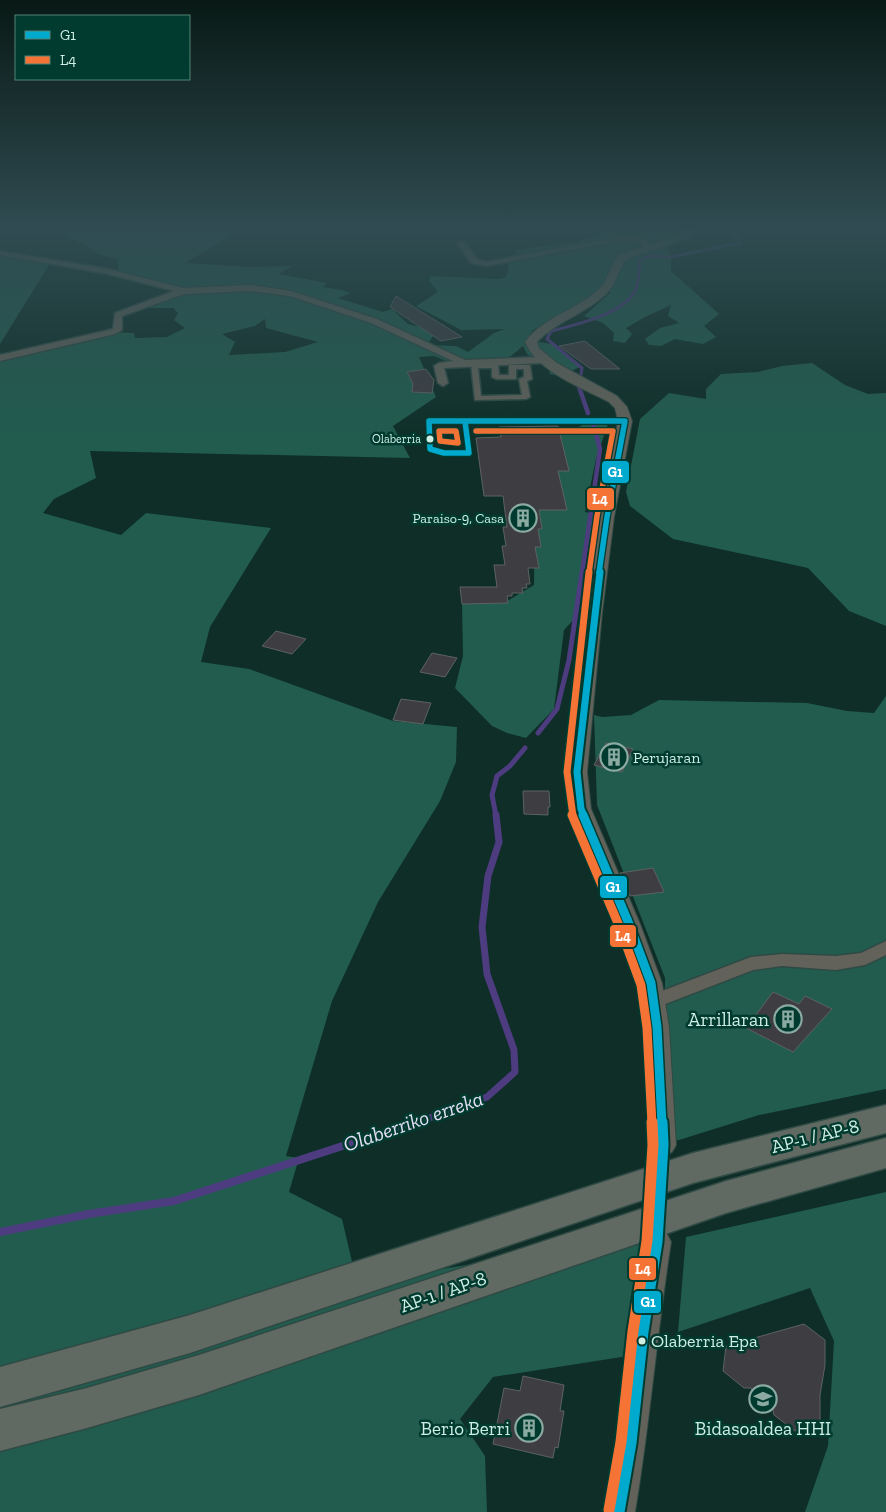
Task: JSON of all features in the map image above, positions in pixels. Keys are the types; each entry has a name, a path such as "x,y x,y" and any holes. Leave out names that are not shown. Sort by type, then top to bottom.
{"highway":[{"name":"AP-1 / AP-8","path":"0,1387 190,1334 693,1168 839,1129 886,1119"},
{"name":"AP-1 / AP-8","path":"0,1430 87,1408 199,1375 717,1200 802,1175 886,1154"}],"street":[{"path":"0,358 112,332 117,330 118,315 162,299"},
{"path":"306,299 374,321 464,363"},
{"path":"593,299 553,323 533,340 532,348 542,360 613,399 621,407 625,421 607,517 576,772 581,809 629,924 651,983 655,1001 663,1145"},
{"path":"443,383 439,366 464,363 542,360"},
{"path":"474,366 495,366 496,377 513,377 512,366 526,367 528,379 523,379 526,397 478,398 474,366"},
{"path":"655,1001 751,964 782,960 836,963 865,959 886,947"},
{"path":"619,1512 631,1443 643,1332 657,1242"}],"green space":[{"path":"0,299 28,299 0,344"},
{"path":"164,299 340,299 383,312 392,309 408,324 420,327 433,336 427,345 456,346 468,352 494,333 505,329 461,330 416,306 428,299 586,299 533,330 526,340 552,344 580,367 560,376 550,374 549,369 527,354 523,346 511,356 493,361 451,363 434,356 419,357 436,397 393,426 410,458 90,451 96,478 54,499 43,513 121,535 146,513 271,528 210,627 201,662 249,669 393,721 457,727 456,762 440,801 378,902 332,1001 286,1156 299,1158 289,1192 342,1219 357,1283 648,1235 641,1354 493,1377 460,1419 485,1456 487,1512 0,1512 0,353 13,355 112,332 134,333 135,338 167,337 185,328 174,320 178,313 173,308 138,308","holes":["265,319 266,328 318,342 285,352 229,355 235,342 222,334 255,326"]},
{"path":"604,299 702,299 719,314 704,326 716,337 703,344 675,339 661,346 649,345 645,339 660,328 679,323 668,316 671,305 626,328 632,334 625,343 613,341 614,333 603,323 584,316"},
{"path":"812,363 845,385 868,394 886,393 886,626 849,611 808,568 673,539 630,506 626,492 640,419 669,393 706,399 706,389 721,374 758,372 782,366"},
{"path":"590,422 608,424 596,459 585,512 594,514 576,617 564,630 554,709 526,738 507,733 492,726 455,688 463,656 462,604 504,603 534,585 535,518 515,444 563,427 578,427"},
{"path":"886,696 886,1089 759,1115 663,1145 665,978 597,805 594,715 602,717 631,715 659,700 807,703 847,711 874,713"},
{"path":"886,1192 886,1512 805,1512 828,1446 834,1341 810,1288 678,1332 686,1237"}],"building":[{"path":"395,299 400,299 462,337 441,341 390,307"},
{"path":"585,341 620,369 591,369 559,346"},
{"path":"426,369 434,380 432,393 412,392 413,384 407,372"},
{"name":"Paraiso-9, Casa","path":"558,426 569,471 558,471 567,510 539,510 542,529 538,529 541,547 535,547 539,568 528,568 530,584 526,584 527,588 522,588 523,593 512,593 512,596 507,596 508,603 462,604 460,587 497,587 494,565 505,565 502,546 506,546 503,527 507,527 503,496 484,496 476,438 501,437 499,427"},
{"path":"276,631 306,639 292,654 262,646"},
{"path":"432,653 457,658 445,677 420,672"},
{"path":"401,699 431,703 423,724 393,720"},
{"name":"Perujaran","path":"606,743 633,749 622,772 594,765"},
{"path":"523,791 549,791 550,807 548,807 548,815 524,814"},
{"path":"653,868 664,892 630,896 620,873"},
{"name":"Arrillaran","path":"773,992 799,1004 805,996 832,1009 793,1052 746,1028"},
{"path":"804,1324 825,1340 825,1365 820,1395 820,1425 795,1431 774,1415 772,1405 765,1404 753,1394 751,1388 744,1388 723,1371 726,1346"},
{"name":"Berio Berri","path":"523,1376 564,1385 560,1411 564,1411 558,1448 555,1447 553,1458 493,1444 504,1388 520,1391"}],"waterway":[{"name":"Olaberriko erreka","path":"580,381 582,368 547,339 551,331 597,318 620,307 629,299"},
{"name":"Olaberriko erreka","path":"580,380 579,387 588,413"},
{"name":"Olaberriko erreka","path":"582,573 600,449 593,423"},
{"name":"Olaberriko erreka","path":"538,733 557,709 569,660 582,572"},
{"name":"Olaberriko erreka","path":"496,816 492,795 497,776 510,766 525,748"},
{"name":"Olaberriko erreka","path":"413,1124 487,1097 515,1072 514,1050 487,974 482,927 488,876 499,842 496,815"},
{"name":"Olaberriko erreka","path":"0,1232 89,1214 174,1201 416,1122"}],"tunnel":[{"path":"658,1228 663,1145"}],"transit line":[{"name":"G1","path":"429,421 465,421 469,453 444,453 430,449 429,421"},
{"name":"G1","path":"465,421 625,421 607,517 594,613 577,772 581,809 629,924 651,983 657,1027 663,1145 657,1242 643,1332 631,1443 619,1512"},
{"name":"L4","path":"439,431 456,431 458,443 440,441 439,431"},
{"name":"L4","path":"476,431 613,431 597,516 584,612 567,772 571,812 620,928 641,985 647,1028 653,1145 647,1241 633,1331 621,1442 609,1510"}],"place":[{"name":"Olaberria","path":"430,439"},
{"name":"Paraiso-9, Casa","path":"523,518"},
{"name":"Perujaran","path":"614,757"},
{"name":"Arrillaran","path":"788,1019"},
{"name":"Olaberria Epa","path":"642,1341"},
{"name":"Bidasoaldea HHI","path":"763,1399"},
{"name":"Berio Berri","path":"529,1428"}]}
